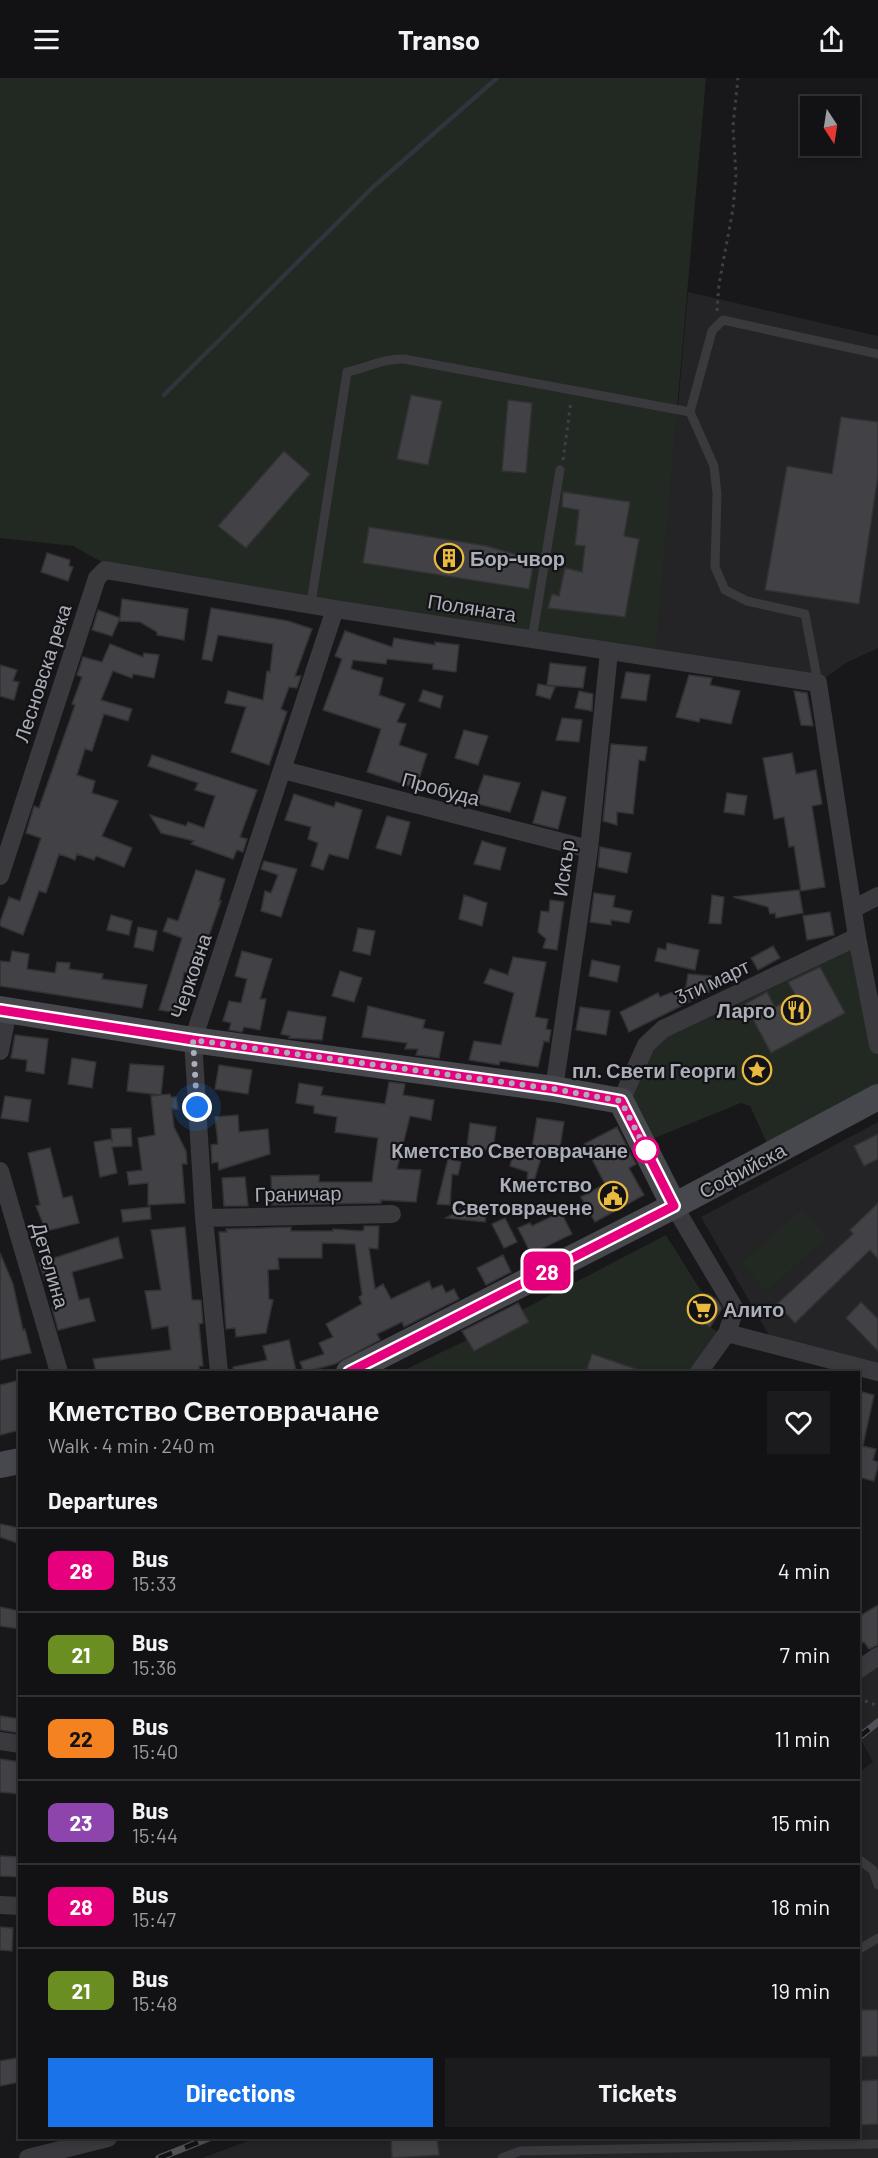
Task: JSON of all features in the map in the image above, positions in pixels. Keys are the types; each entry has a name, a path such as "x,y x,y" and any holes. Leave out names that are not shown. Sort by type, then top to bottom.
{"street":[{"name":"Лесновска река","path":"0,876 97,578 105,570 120,572"},
{"name":"Поляната","path":"120,572 311,603 335,609 818,683"},
{"name":"Черковна","path":"219,1371 204,1218 193,1040 335,609"},
{"name":"Искър","path":"554,1089 589,849 609,652"},
{"path":"818,683 857,937 878,1045"},
{"name":"Пробуда","path":"283,770 589,849"},
{"path":"853,909 878,896"},
{"name":"3ти март","path":"621,1101 646,1045 663,1029 857,937"},
{"path":"0,1051 4,1010 193,1040 554,1089 621,1101 674,1206 735,1309 727,1333 700,1371"},
{"name":"Софийска","path":"351,1371 674,1206 878,1097"},
{"name":"Детелина","path":"0,1171 59,1371"},
{"name":"Граничар","path":"204,1218 392,1214"},
{"path":"727,1333 878,1372"},
{"path":"0,1466 18,1462"},
{"path":"860,1669 878,1656"},
{"path":"0,1741 18,1744"},
{"path":"0,1905 18,1906"},
{"path":"28,2158 104,2139"}],"lane":[{"path":"818,683 805,614 747,601 725,590 715,567 717,494 714,466 690,412 716,324 723,320 878,354"},
{"path":"311,603 347,372 379,364 390,358 690,412"},
{"path":"461,382 464,372"},
{"path":"532,639 560,470"},
{"path":"860,1860 873,1870 878,1885"},
{"path":"860,1949 878,1938"},
{"path":"502,2158 519,2151 878,2144"}],"path":[{"path":"716,324 719,284 734,209 736,175 733,126 738,78"},
{"path":"560,470 566,451 573,392"},
{"path":"860,1699 878,1706"}],"shaded area":[{"path":"0,78 706,78 655,659 120,572 73,546 0,538"},
{"path":"688,292 878,336 878,648 846,663 818,683 655,659 347,372 678,407"},
{"name":"пл. Свети Георги","path":"857,937 878,1045 878,1097 772,1154 750,1106 741,1103 642,1143 621,1101 646,1045"},
{"path":"878,1122 878,1372 775,1346 701,1217"},
{"path":"802,1209 827,1237 766,1292 741,1263"},
{"path":"666,1235 701,1291 708,1294 694,1318 725,1336 700,1371 402,1371 467,1340 474,1351 494,1340 499,1325 505,1335 528,1322 522,1310"},
{"path":"878,1657 878,2158 202,2158 253,2139 860,2139 860,1772 873,1762 860,1738 860,1669"}],"building":[{"path":"411,395 442,401 428,465 397,459"},
{"path":"508,400 532,403 526,473 502,471"},
{"path":"841,417 878,422 878,475 859,604 765,590 787,466 832,474"},
{"path":"284,451 310,474 246,548 218,526"},
{"path":"563,492 630,502 624,536 639,539 625,617 548,608 552,594 559,596 565,568 582,572 585,546 575,545 579,510 562,507"},
{"name":"Бор-чвор","path":"369,527 487,546 534,560 529,589 363,563"},
{"path":"47,553 70,560 69,566 73,567 68,581 41,572"},
{"path":"122,599 188,609 184,640 157,635 157,632 140,622 119,621"},
{"path":"211,608 288,621 312,629 295,676 301,676 297,688 289,687 281,709 287,712 269,765 231,752 246,707 225,703 228,691 263,700 267,671 270,672 273,644 218,635 212,661 202,659"},
{"path":"98,610 120,618 112,636 92,630"},
{"path":"345,631 392,647 394,638 435,645 435,642 459,645 456,672 433,669 433,664 387,659 386,664 353,660 351,669 383,678 379,695 405,704 397,722 406,724 399,745 427,754 416,788 367,772 381,729 323,710 342,659 335,656"},
{"path":"110,644 143,657 144,653 159,655 154,678 133,674 132,678 113,671 101,700 132,709 128,721 104,714 92,751 85,749 77,775 95,781 92,793 118,801 102,836 132,848 124,867 96,856 94,860 77,854 75,860 59,854 46,893 39,891 23,935 0,926 0,922 9,897 20,901 41,838 26,833 34,806 39,808 75,705 72,704 82,677 77,675 83,657 102,662"},
{"path":"550,663 586,667 583,688 547,685"},
{"path":"0,665 17,670 13,681 19,682 14,700 0,696"},
{"path":"626,672 650,675 646,701 621,698"},
{"path":"689,675 712,678 710,685 740,691 731,724 700,718 699,722 676,717"},
{"path":"538,684 555,687 550,699 536,695"},
{"path":"423,690 443,696 440,708 419,701"},
{"path":"579,691 593,694 592,711 575,708"},
{"path":"794,691 807,693 813,726 801,725"},
{"path":"562,718 582,720 579,742 556,740"},
{"path":"464,730 488,736 478,765 455,758"},
{"path":"611,744 647,747 645,761 639,760 633,814 617,812 617,825 603,821"},
{"path":"792,753 796,774 816,770 822,804 812,806 825,887 801,891 794,846 789,847 784,817 774,819 763,758"},
{"path":"152,755 257,790 240,837 247,839 243,852 237,850 233,859 191,844 194,841 161,833 150,815 186,826 188,822 204,828 215,796 195,790 198,783 148,766"},
{"path":"484,775 520,783 510,812 474,803"},
{"path":"542,791 566,797 558,829 533,823"},
{"path":"727,793 747,796 744,815 724,812"},
{"path":"294,794 334,807 336,802 362,810 348,859 329,854 323,870 311,866 318,843 308,839 311,827 285,820"},
{"path":"387,816 410,822 401,855 376,848"},
{"path":"482,841 506,848 500,870 474,864"},
{"path":"600,847 631,853 627,873 598,867"},
{"path":"264,861 297,869 281,917 261,911 265,891 271,893 278,875 261,869"},
{"path":"196,870 225,879 219,901 221,901 195,976 184,972 178,1013 159,1010 182,938 163,931 168,918 178,921"},
{"path":"799,890 803,913 776,918 775,913 770,914 768,907 733,897"},
{"path":"594,893 615,896 613,907 632,911 629,923 611,920 611,925 590,922"},
{"path":"464,895 487,903 482,926 459,919"},
{"path":"712,895 724,897 721,924 709,923"},
{"path":"550,900 564,902 557,950 543,948 546,939 538,932 541,911 549,912"},
{"path":"830,912 834,935 807,940 803,916"},
{"path":"111,915 132,921 129,935 107,930"},
{"path":"138,927 157,931 153,951 134,947"},
{"path":"358,928 375,931 370,955 353,951"},
{"path":"667,943 699,950 695,970 655,961 658,948 666,950"},
{"path":"773,946 780,958 758,970 751,958"},
{"path":"12,951 29,954 27,969 55,973 57,962 70,963 69,969 103,974 102,979 147,985 142,1008 0,986 0,961 10,962"},
{"path":"242,951 272,959 260,999 266,999 260,1030 244,1027 242,1032 229,1030 231,1023 223,1021 229,1001 241,1003 247,979 235,976"},
{"path":"513,957 546,962 535,1017 548,1019 546,1029 551,1030 549,1042 544,1041 538,1067 500,1061 499,1065 469,1060 474,1041 501,1045 514,993 484,983 490,969 508,975"},
{"path":"592,960 620,966 617,982 589,976"},
{"name":"Ларго","path":"820,967 845,1013 771,1053 745,1004 767,992 775,1007 796,996 788,982"},
{"path":"340,971 362,978 354,1002 332,996"},
{"path":"688,974 711,976 709,992 629,1032 620,1012 658,993 660,997 686,987"},
{"path":"368,1006 425,1020 423,1028 444,1032 439,1058 416,1055 418,1049 405,1049 407,1043 362,1037"},
{"path":"580,1007 610,1011 606,1035 576,1030"},
{"path":"288,1011 326,1017 322,1040 289,1038 290,1036 281,1034"},
{"path":"15,1035 48,1039 44,1074 26,1071 27,1060 11,1058"},
{"path":"72,1058 96,1062 92,1088 68,1084"},
{"path":"130,1064 164,1066 161,1095 170,1094 171,1097 176,1097 178,1109 172,1109 174,1127 186,1151 187,1164 182,1164 185,1203 148,1205 148,1183 129,1185 127,1172 142,1170 138,1138 155,1135 151,1096 160,1095 127,1091"},
{"path":"219,1065 252,1070 248,1094 215,1089"},
{"path":"389,1082 405,1084 403,1095 434,1100 431,1120 410,1116 397,1169 421,1170 416,1202 381,1200 381,1203 272,1205 271,1176 319,1175 319,1182 372,1182 378,1138 335,1132 337,1117 314,1113 314,1106 296,1103 299,1083 323,1087 321,1095 385,1104"},
{"path":"5,1096 31,1100 28,1122 1,1118"},
{"path":"238,1115 239,1132 268,1129 270,1154 219,1170 218,1162 212,1163 211,1145 218,1144 215,1117"},
{"path":"537,1118 564,1122 560,1147 545,1145 534,1181 527,1179 528,1172 510,1166 513,1154 530,1159"},
{"path":"470,1123 496,1127 493,1151 467,1147"},
{"path":"617,1127 636,1164 629,1168 644,1195 595,1222 581,1197 605,1184 584,1144"},
{"path":"131,1128 132,1146 112,1147 117,1173 100,1177 94,1142 111,1139 112,1142 111,1129"},
{"path":"878,1134 878,1159 864,1166 854,1146"},
{"path":"50,1148 63,1198 72,1196 79,1223 46,1231 36,1206 40,1205 28,1153"},
{"path":"448,1159 461,1162 458,1175 452,1174 450,1205 437,1204"},
{"path":"245,1177 248,1206 224,1206 222,1178"},
{"path":"878,1203 878,1259 870,1250 795,1323 777,1304 853,1234 850,1230"},
{"path":"467,1205 487,1206 485,1222 446,1218"},
{"path":"150,1207 151,1219 123,1222 121,1210"},
{"path":"561,1212 572,1234 531,1254 518,1228 530,1223 532,1226"},
{"path":"505,1218 517,1242 504,1248 492,1224"},
{"path":"364,1226 379,1226 378,1249 369,1248 375,1289 383,1284 391,1299 429,1281 432,1289 442,1285 446,1293 454,1289 459,1299 404,1327 402,1322 377,1334 380,1340 335,1364 304,1371 300,1362 324,1354 319,1343 333,1337 326,1324 362,1304 359,1297 362,1295 355,1244 322,1243 322,1258 278,1258 279,1269 268,1270 269,1299 273,1300 266,1333 236,1337 235,1328 226,1329 219,1232 227,1232 226,1229 291,1227 291,1231 364,1230"},
{"path":"185,1227 192,1300 201,1300 203,1323 199,1324 203,1366 199,1366 200,1371 96,1371 93,1359 171,1350 168,1326 152,1329 145,1291 161,1290 151,1230"},
{"path":"118,1237 123,1258 72,1272 79,1300 89,1298 95,1321 58,1330 48,1278 45,1280 39,1263"},
{"path":"0,1253 13,1284 23,1330 25,1329 31,1353 0,1360"},
{"path":"503,1255 511,1272 486,1285 477,1268"},
{"path":"708,1294 716,1299 722,1308 710,1327 693,1318"},
{"path":"861,1302 878,1319 878,1351 846,1318"},
{"path":"518,1303 529,1322 474,1351 462,1331"},
{"path":"289,1340 296,1371 234,1371 233,1367 267,1360 263,1346"},
{"path":"592,1354 639,1370 639,1371 586,1371"},
{"path":"18,1380 18,1430 0,1435 0,1385"},
{"path":"860,1392 874,1395 863,1445 860,1444"},
{"path":"860,1445 876,1449 873,1460 878,1462 878,1466 874,1481 860,1478"},
{"path":"0,1524 18,1528 18,1543 0,1537"},
{"path":"878,1605 878,1645 869,1649 864,1642 860,1645 860,1616"},
{"path":"0,1607 18,1611 18,1629 0,1626"},
{"path":"0,1716 18,1719 18,1733 0,1730"},
{"path":"0,1759 18,1762 18,1794 0,1792"},
{"path":"0,1856 18,1857 18,1877 0,1876"},
{"path":"0,1927 13,1928 12,1951 0,1950"},
{"path":"860,2010 878,2010 878,2056 860,2057"},
{"path":"17,2058 18,2082 0,2086 0,2061"},
{"path":"878,2080 878,2124 860,2125 860,2081"},
{"path":"391,2139 437,2139 439,2155 392,2158"}],"waterway":[{"path":"164,395 372,188 497,78"}],"railway":[{"path":"860,1736 878,1722"},
{"path":"159,2158 206,2139"}],"bus line":[{"name":"28","path":"0,1010 193,1040 554,1089 621,1101 674,1206 351,1371"}],"place":[{"name":"Бор-чвор","path":"449,558"},
{"name":"Ларго","path":"796,1010"},
{"name":"пл. Свети Георги","path":"757,1070"},
{"name":"Кметство Световрачане","path":"646,1150"},
{"name":"Кметство Световрачене","path":"613,1196"},
{"name":"Алито","path":"702,1309"}],"route":[{"path":"197,1107 193,1040 554,1089 621,1101 646,1150"}]}
